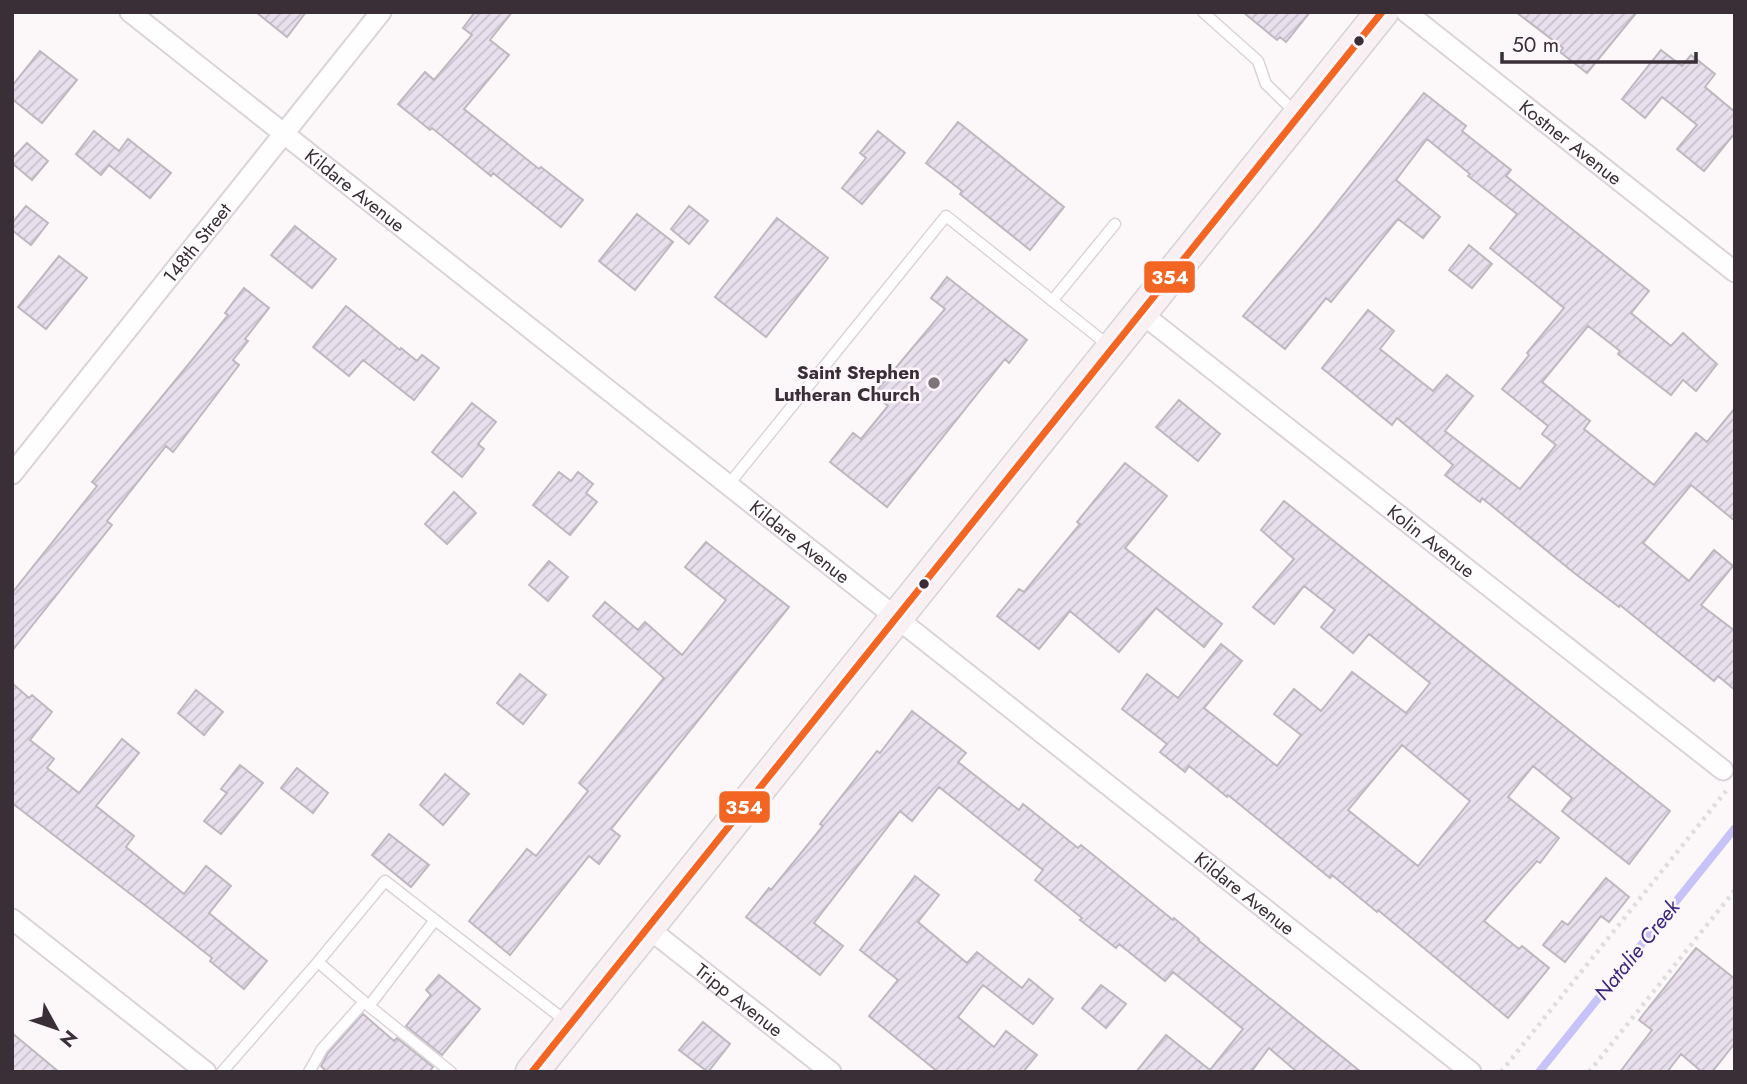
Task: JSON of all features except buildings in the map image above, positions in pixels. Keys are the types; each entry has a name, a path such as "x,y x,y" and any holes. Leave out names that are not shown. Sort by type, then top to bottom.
{"main road":[{"path":"532,1072 1382,12"}],"street":[{"name":"Kildare Avenue","path":"130,12 1471,1072"},
{"name":"148th Street","path":"12,474 381,12"},
{"name":"Kostner Avenue","path":"1405,12 1735,272"},
{"name":"Kolin Avenue","path":"1141,313 1723,770"},
{"path":"12,919 206,1072"},
{"name":"Tripp Avenue","path":"648,928 831,1072"}],"lane":[{"path":"1203,12 1258,61 1266,84 1299,116"},
{"path":"729,484 946,216 1112,349"},
{"path":"1052,301 1115,224"},
{"path":"222,1072 385,881 570,1025"},
{"path":"309,1072 322,1049 366,1004 435,920"},
{"path":"318,962 451,1072"}],"path":[{"path":"1501,1072 1726,790"},
{"path":"1589,1072 1735,890"}],"waterway":[{"name":"Natalie Creek","path":"1539,1072 1735,828"}],"transit line":[{"name":"354","path":"532,1072 1382,12"}],"place":[{"name":"Saint Stephen Lutheran Church","path":"934,383"}]}
